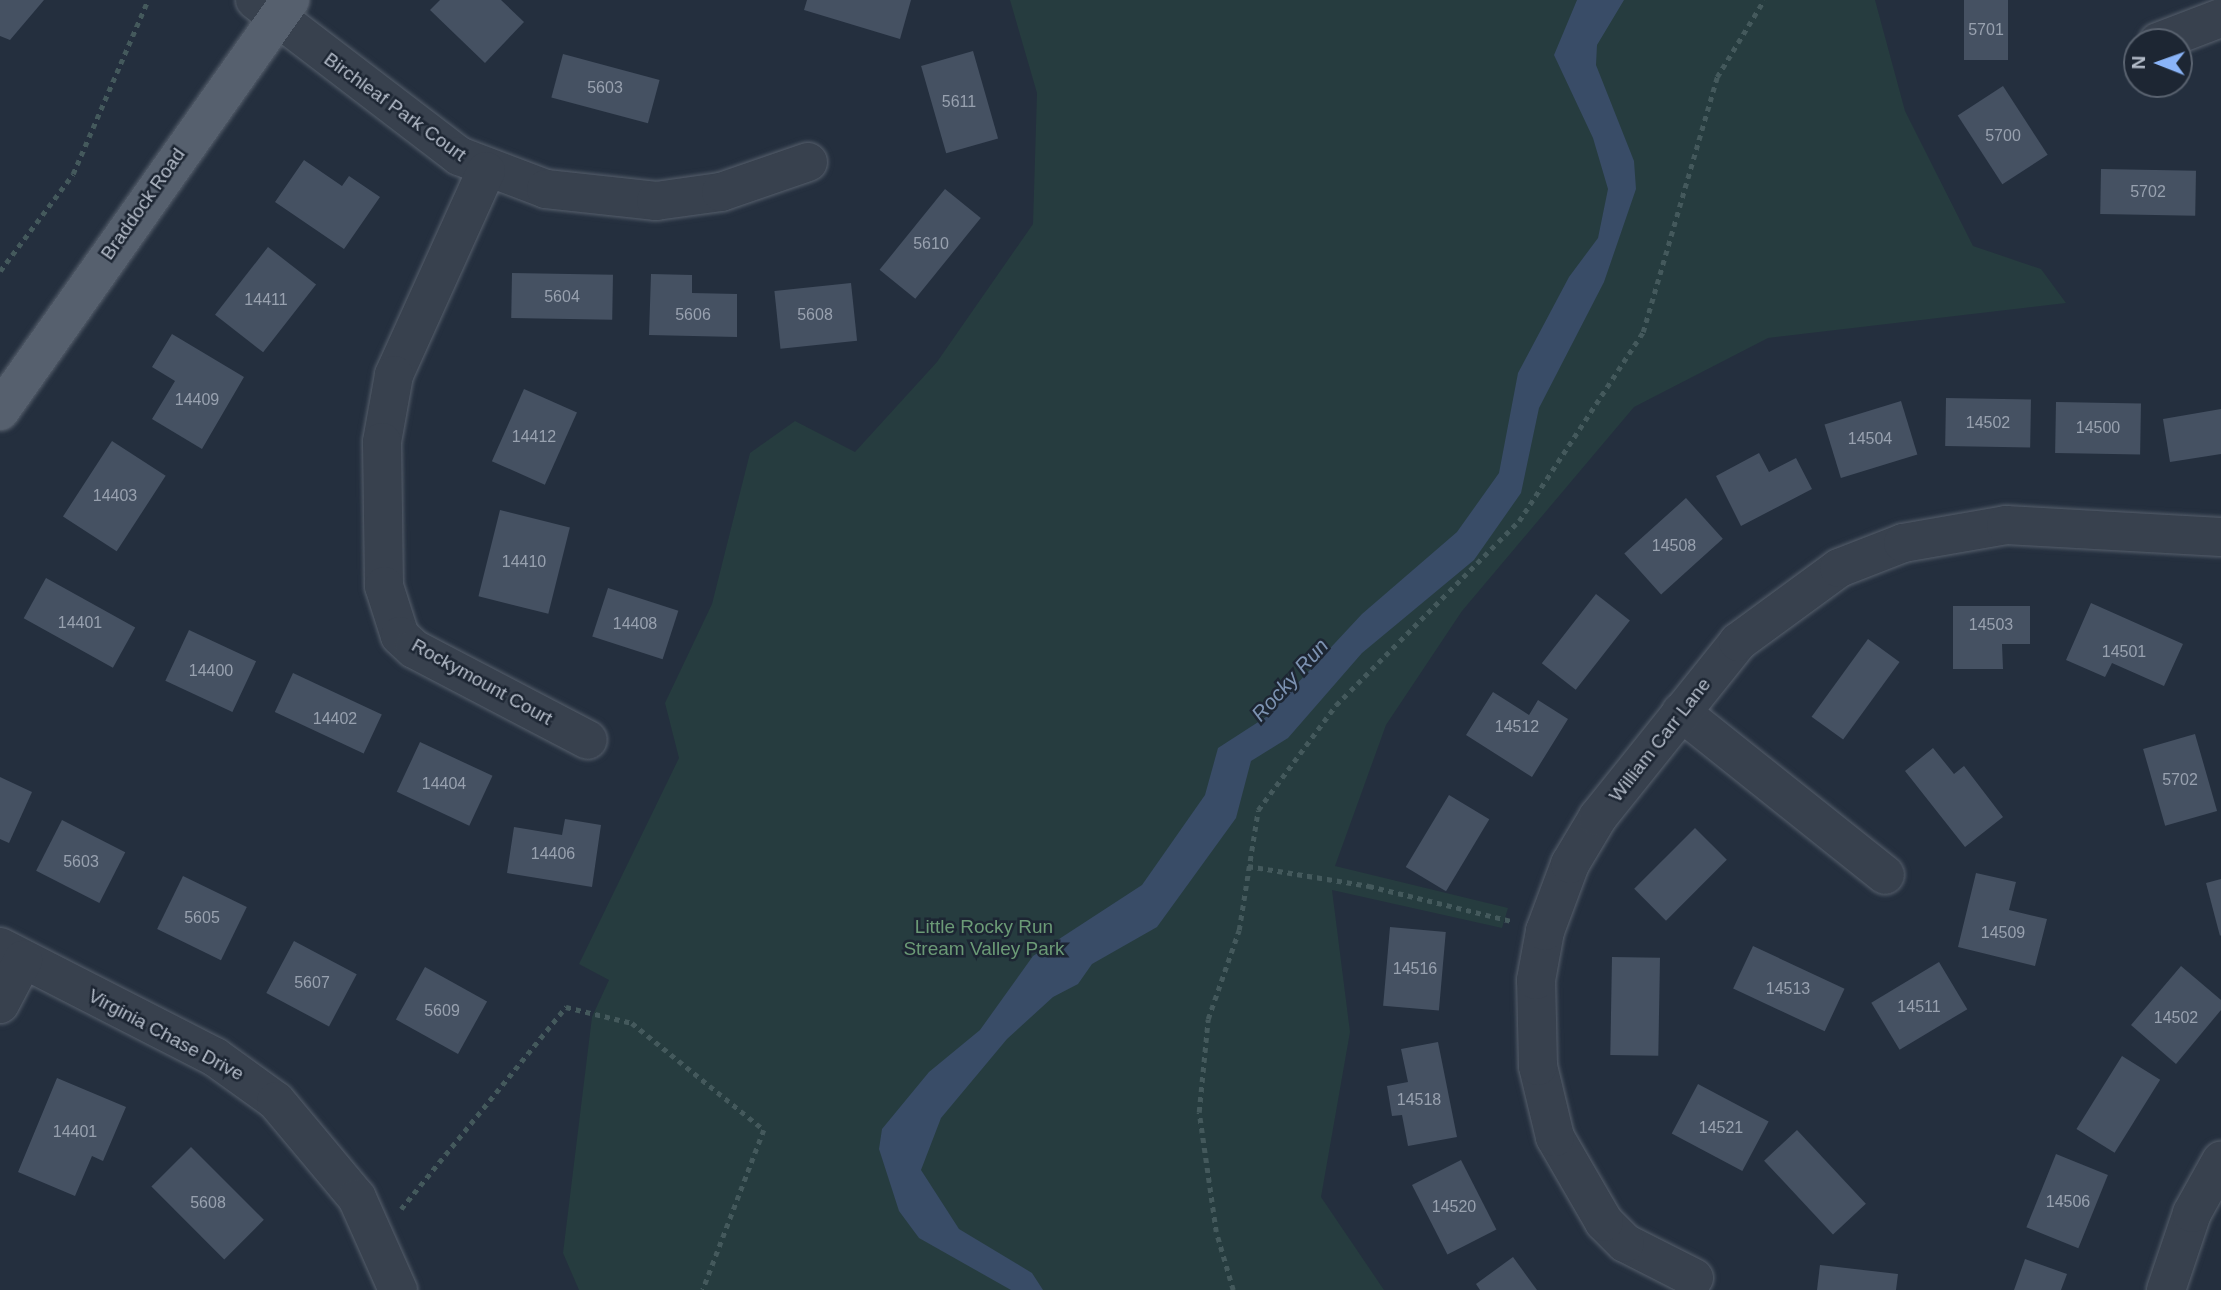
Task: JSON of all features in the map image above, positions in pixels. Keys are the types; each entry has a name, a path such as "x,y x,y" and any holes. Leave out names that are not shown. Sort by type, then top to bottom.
{"main road":[{"name":"Braddock Road","path":"0,411 274,6"}],"street":[{"name":"Birchleaf Park Court","path":"274,6 486,171 545,189 656,201 721,192 808,162"},
{"path":"2193,29 2221,18"},
{"name":"Rockymount Court","path":"486,171 394,375 382,442 384,586 400,636 414,649 588,740"},
{"name":"William Carr Lane","path":"1694,1278 1625,1243 1604,1222 1555,1137 1535,1042 1545,932 1584,839 1681,712 1757,624 1839,568 1903,543 2016,525 2221,537"},
{"path":"1681,712 1885,875"},
{"path":"0,1004 11,953"},
{"name":"Virginia Chase Drive","path":"11,953 247,1078 308,1132 372,1224 398,1290"},
{"path":"2166,1290 2192,1213 2221,1161"}],"path":[{"path":"0,271 73,174 148,0"},
{"path":"1233,1290 1216,1232 1199,1112 1208,1019 1238,930 1258,810 1336,705 1519,522 1643,332 1717,77 1764,0"},
{"path":"1248,866 1369,886 1545,932"},
{"path":"372,1224 408,1205 566,1007 632,1023 764,1130 703,1290"}],"green space":[{"name":"Little Rocky Run Stream Valley Park","path":"1010,0 1875,0 1905,111 1973,246 2041,269 2066,303 1768,338 1634,407 1462,611 1386,725 1335,866 1508,908 1502,928 1332,890 1350,1032 1321,1197 1384,1290 579,1290 563,1253 592,1017 609,980 579,964 679,758 665,703 712,604 750,453 795,421 855,452 937,362 1033,224 1037,93"}],"water":[{"name":"Rocky Run","path":"1577,0 1624,0 1597,45 1596,65 1634,161 1636,189 1604,282 1539,408 1521,493 1474,560 1362,653 1288,738 1251,761 1236,818 1157,927 1092,964 1078,984 1053,997 1007,1039 941,1118 921,1170 959,1229 1032,1273 1043,1290 1011,1290 919,1238 899,1211 879,1149 882,1129 929,1072 980,1030 1033,956 1142,885 1205,795 1218,748 1266,717 1362,614 1457,532 1499,473 1518,373 1569,277 1598,238 1608,189 1593,138 1554,55"}],"building":[{"path":"0,0 44,0 10,40 0,36"},
{"path":"440,0 501,0 524,22 485,63 430,10"},
{"path":"807,0 911,0 900,39 804,10"},
{"path":"1964,0 2008,0 2008,60 1964,60"},
{"path":"973,51 998,138 946,153 921,66"},
{"path":"563,54 660,80 648,123 551,97"},
{"path":"2003,86 2048,155 2002,184 1958,115"},
{"path":"304,160 342,186 349,176 380,197 344,249 275,202"},
{"path":"2101,169 2196,171 2195,216 2100,214"},
{"path":"945,189 981,218 915,299 880,270"},
{"path":"268,247 316,285 263,352 215,315"},
{"path":"512,273 613,275 612,320 511,318"},
{"path":"651,274 692,275 692,293 737,294 737,337 649,335"},
{"path":"851,283 857,341 780,349 774,291"},
{"path":"172,334 244,377 202,449 152,419 175,381 152,367"},
{"path":"524,389 577,413 545,485 492,461"},
{"path":"1946,398 2031,399 2030,447 1945,446"},
{"path":"1901,401 1917,455 1841,478 1824,424"},
{"path":"2056,402 2141,403 2140,454 2055,453"},
{"path":"2221,409 2221,454 2170,462 2163,419"},
{"path":"112,441 166,476 117,551 63,516"},
{"path":"1759,453 1769,472 1796,458 1812,489 1741,526 1716,476"},
{"path":"1686,498 1723,539 1661,594 1624,554"},
{"path":"500,510 570,527 548,614 478,596"},
{"path":"46,578 135,627 113,668 24,618"},
{"path":"608,588 678,611 663,659 592,637"},
{"path":"1596,594 1630,620 1576,690 1542,663"},
{"path":"2091,603 2183,644 2164,686 2112,663 2105,677 2066,660"},
{"path":"1953,606 2030,606 2030,644 2002,644 2003,669 1953,669"},
{"path":"189,630 256,661 232,712 165,681"},
{"path":"1868,639 1900,662 1843,740 1812,717"},
{"path":"293,673 382,714 364,753 275,712"},
{"path":"1493,692 1529,715 1538,700 1568,719 1532,777 1466,735"},
{"path":"2195,734 2217,811 2165,826 2143,749"},
{"path":"420,742 493,776 469,826 397,792"},
{"path":"1933,748 1954,774 1964,766 2003,817 1965,847 1905,771"},
{"path":"0,777 32,792 9,843 0,839"},
{"path":"1449,795 1489,819 1446,891 1406,867"},
{"path":"565,819 601,825 592,887 507,873 514,827 562,835"},
{"path":"62,820 125,852 99,903 36,871"},
{"path":"1695,828 1727,860 1666,921 1634,889"},
{"path":"1976,873 2016,882 2009,910 2047,919 2035,966 1958,947"},
{"path":"183,876 247,907 221,960 157,929"},
{"path":"2221,879 2221,935 2220,936 2206,883"},
{"path":"1390,927 1446,932 1439,1011 1383,1006"},
{"path":"294,941 357,974 329,1026 266,993"},
{"path":"1753,946 1845,989 1825,1031 1733,989"},
{"path":"1612,957 1660,958 1658,1056 1610,1055"},
{"path":"1939,962 1967,1009 1900,1050 1871,1003"},
{"path":"2181,966 2221,1000 2221,1010 2176,1064 2131,1025"},
{"path":"425,967 487,1001 458,1054 396,1019"},
{"path":"1438,1042 1457,1137 1408,1146 1402,1115 1392,1116 1387,1086 1408,1082 1401,1049"},
{"path":"2122,1056 2160,1080 2115,1153 2076,1129"},
{"path":"57,1078 126,1107 103,1161 92,1156 75,1196 18,1172"},
{"path":"1698,1084 1769,1122 1742,1171 1672,1133"},
{"path":"1797,1130 1866,1204 1833,1235 1764,1161"},
{"path":"191,1147 264,1220 224,1259 151,1187"},
{"path":"2056,1154 2108,1175 2078,1248 2026,1227"},
{"path":"1461,1160 1496,1229 1447,1254 1412,1185"},
{"path":"1513,1257 1537,1290 1480,1290 1476,1284"},
{"path":"2025,1259 2067,1274 2061,1290 2014,1290"},
{"path":"1820,1265 1898,1274 1896,1290 1817,1290"}]}
